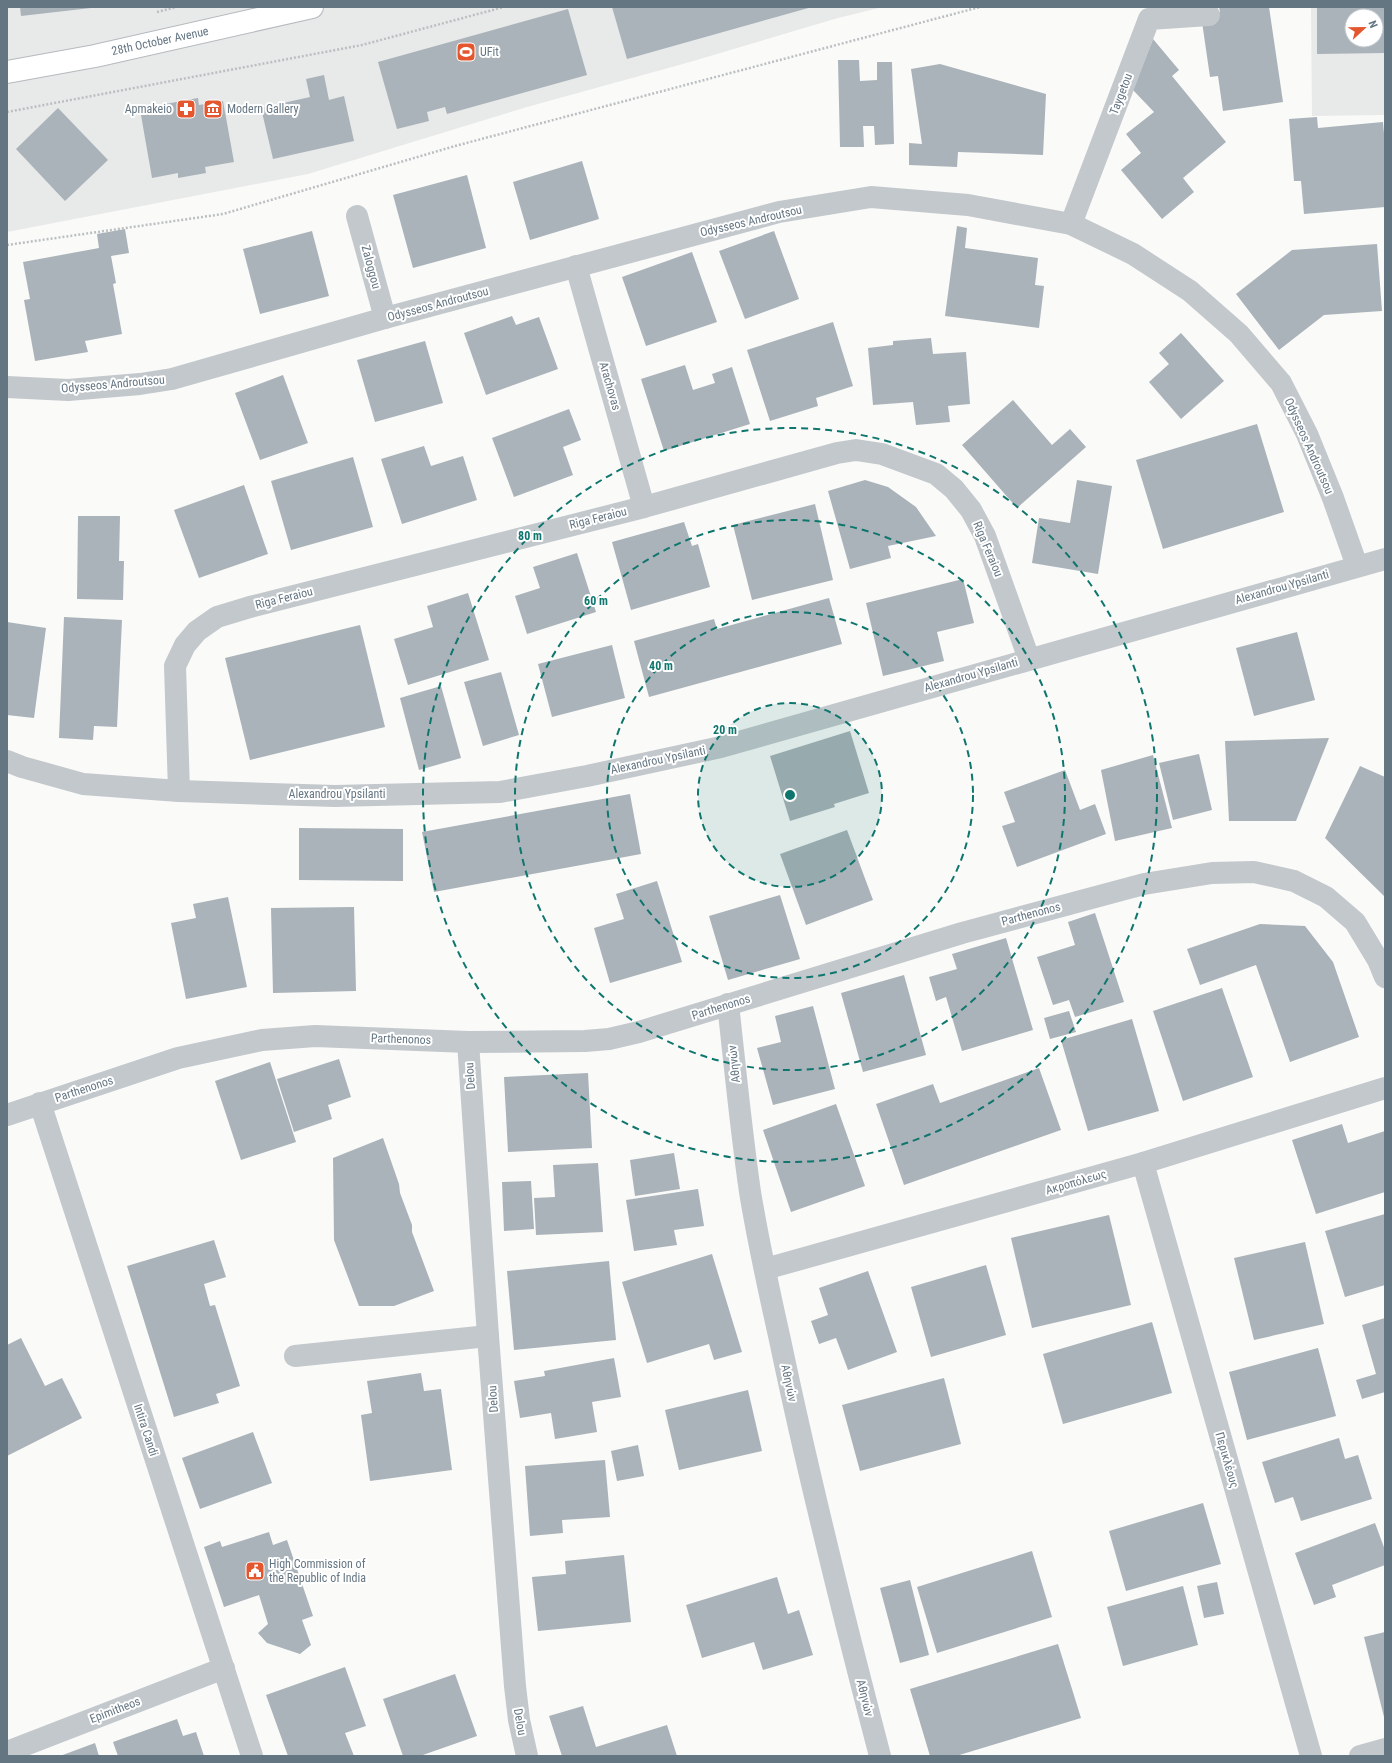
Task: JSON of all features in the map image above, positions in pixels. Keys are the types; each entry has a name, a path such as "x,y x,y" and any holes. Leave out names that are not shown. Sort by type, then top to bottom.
{"main road":[{"name":"28th October Avenue","path":"7,72 117,51 312,7"}],"street":[{"name":"Taygetou","path":"1071,224 1150,19 1208,15"},
{"name":"Odysseos Androutsou","path":"7,387 68,390 140,384 172,379 385,318 779,212 871,198 968,205 1071,224 1133,254 1190,291 1239,334 1280,383 1307,434 1333,498 1357,566"},
{"name":"Zaloggou","path":"357,216 385,318"},
{"name":"Arachovas","path":"576,266 644,507"},
{"name":"Riga Feraiou","path":"179,791 175,666 189,640 197,631 217,617 257,605 644,507 837,453 856,450 882,454 914,465 936,474 954,489 971,510 985,536 1029,659"},
{"name":"Alexandrou Ypsilanti","path":"7,761 22,767 83,784 179,791 336,796 500,792 588,776 722,747 1385,559"},
{"name":"Parthenonos","path":"7,1115 178,1058 262,1040 315,1036 468,1042 585,1041 609,1039 639,1032 962,933 1144,884 1212,873 1254,872 1294,881 1326,897 1355,922 1378,960 1385,977"},
{"name":"Αθηνών","path":"728,1004 750,1193 765,1269 790,1390 821,1525 880,1756"},
{"name":"Delou","path":"468,1042 488,1336 515,1686 518,1720 527,1756"},
{"name":"Ακροπόλεως","path":"765,1269 1143,1163 1385,1088"},
{"name":"Intira Candi","path":"40,1103 252,1756"},
{"name":"Περικλέους","path":"1143,1163 1311,1756"},
{"path":"295,1356 488,1336"},
{"name":"Epimitheos","path":"7,1752 224,1668"},
{"path":"1360,1756 1385,1749"}],"path":[{"path":"7,112 362,45 504,7"},
{"path":"7,245 223,214 455,146 980,7"}],"shaded area":[{"path":"7,7 883,7 838,18 690,62 527,107 308,174 7,232"},
{"path":"1311,7 1385,7 1385,115 1312,116"}],"building":[{"path":"20,7 91,7 91,8 21,16"},
{"path":"612,7 812,7 627,59"},
{"path":"1219,7 1269,7 1283,102 1223,111 1218,76 1210,77 1201,15 1220,12"},
{"path":"1317,7 1385,7 1385,53 1317,54"},
{"path":"568,9 587,75 447,114 445,107 427,112 429,121 397,129 378,62"},
{"path":"1153,39 1179,70 1172,76 1226,142 1183,178 1194,192 1162,219 1121,170 1141,153 1126,134 1154,112 1133,90"},
{"path":"838,60 859,60 860,81 877,80 877,62 892,62 894,144 875,145 874,126 863,126 864,147 840,147"},
{"path":"940,64 1046,94 1043,155 958,152 957,167 909,165 909,143 922,144 911,69"},
{"path":"324,75 329,100 344,96 354,141 273,159 261,108 310,97 306,79"},
{"path":"198,98 199,105 223,101 234,162 205,167 206,173 178,178 178,173 152,178 141,115 161,111 160,105"},
{"path":"58,108 108,160 65,201 16,149"},
{"path":"1317,117 1318,128 1383,122 1385,145 1385,207 1304,214 1301,181 1294,181 1289,119"},
{"path":"582,161 599,219 530,240 513,182"},
{"path":"467,175 486,248 413,268 393,195"},
{"path":"957,226 967,228 965,248 1038,258 1035,285 1044,286 1039,328 945,316"},
{"path":"125,229 129,253 111,256 116,283 113,284 122,334 85,341 88,352 35,361 24,300 30,299 23,262 99,248 97,234"},
{"path":"312,231 329,296 260,314 243,249"},
{"path":"774,231 799,299 745,319 719,251"},
{"path":"1377,244 1382,311 1324,315 1279,350 1236,294 1292,250"},
{"path":"692,252 717,322 646,346 622,277"},
{"path":"512,316 516,325 539,317 558,369 486,395 464,333"},
{"path":"833,322 853,386 816,398 818,406 770,421 747,350"},
{"path":"1181,333 1224,381 1181,419 1149,382 1169,364 1159,353"},
{"path":"931,338 933,354 966,352 970,404 948,406 950,422 916,425 913,402 873,405 868,348 893,345 893,341"},
{"path":"425,341 443,403 375,422 357,360"},
{"path":"685,365 693,390 715,383 712,374 732,367 750,424 664,451 641,379"},
{"path":"283,375 308,443 260,460 235,393"},
{"path":"1013,400 1052,445 1070,429 1086,447 1017,508 962,445"},
{"path":"569,409 581,440 563,447 573,475 514,497 492,438"},
{"path":"1257,424 1284,512 1163,549 1136,460"},
{"path":"424,446 431,466 463,456 477,500 402,524 381,459"},
{"path":"353,457 373,527 291,550 271,481"},
{"path":"865,480 888,487 916,507 936,536 888,546 891,558 850,569 828,491"},
{"path":"1077,480 1112,486 1098,574 1032,563 1039,518 1070,523"},
{"path":"244,485 268,554 199,578 174,510"},
{"path":"815,504 833,580 752,600 733,525"},
{"path":"78,516 120,516 119,561 124,561 123,600 77,599"},
{"path":"684,522 692,546 698,544 710,587 631,610 612,542"},
{"path":"577,553 596,612 527,634 515,596 540,588 533,567"},
{"path":"963,579 974,623 937,632 944,661 883,676 866,603"},
{"path":"468,593 489,660 408,685 394,639 433,627 427,606"},
{"path":"829,598 842,644 649,697 634,641 714,619 717,629"},
{"path":"64,617 122,620 117,727 94,726 93,740 59,738"},
{"path":"7,622 46,628 34,718 7,715"},
{"path":"360,625 385,727 250,760 225,658"},
{"path":"1297,632 1315,700 1254,716 1236,648"},
{"path":"612,645 625,698 552,717 538,664"},
{"path":"501,672 519,735 483,746 464,682"},
{"path":"441,686 461,758 419,770 400,698"},
{"path":"850,731 869,793 834,804 835,807 790,821 770,756"},
{"path":"1329,738 1296,821 1229,821 1225,741"},
{"path":"1199,754 1212,810 1173,820 1159,763"},
{"path":"1153,755 1172,828 1115,841 1101,770"},
{"path":"1360,766 1385,777 1385,897 1325,838"},
{"path":"1065,770 1080,810 1095,804 1106,834 1017,867 1002,826 1015,822 1004,792"},
{"path":"630,794 641,854 434,892 422,832"},
{"path":"299,828 403,829 403,881 299,880"},
{"path":"847,830 873,900 806,925 780,854"},
{"path":"657,881 682,962 610,983 594,928 624,919 616,894"},
{"path":"780,895 800,959 728,980 709,916"},
{"path":"228,897 247,987 186,999 171,923 196,918 193,904"},
{"path":"354,907 356,991 273,993 271,908"},
{"path":"1095,913 1124,1002 1075,1017 1069,1000 1053,1005 1037,957 1075,945 1068,922"},
{"path":"1260,924 1305,926 1333,962 1359,1037 1290,1062 1256,965 1200,985 1187,949"},
{"path":"1006,938 1033,1030 962,1051 946,997 936,1001 929,977 957,969 952,954"},
{"path":"904,975 926,1055 863,1072 841,993"},
{"path":"1222,988 1253,1077 1183,1101 1153,1011"},
{"path":"813,1006 835,1089 773,1105 757,1048 781,1042 775,1016"},
{"path":"1069,1011 1076,1032 1050,1039 1044,1018"},
{"path":"1132,1019 1159,1111 1088,1131 1061,1040"},
{"path":"339,1059 351,1097 328,1105 332,1119 294,1132 277,1079"},
{"path":"270,1062 296,1142 241,1160 215,1081"},
{"path":"1039,1068 1061,1130 904,1185 876,1104 933,1084 940,1103"},
{"path":"588,1073 592,1148 508,1152 504,1077"},
{"path":"836,1104 865,1186 791,1212 763,1130"},
{"path":"1342,1124 1348,1143 1385,1131 1385,1192 1316,1214 1292,1140"},
{"path":"383,1138 399,1184 400,1193 412,1225 412,1232 434,1291 394,1306 359,1306 334,1240 333,1158"},
{"path":"674,1153 680,1189 635,1196 630,1160"},
{"path":"598,1163 603,1232 536,1235 534,1198 555,1197 553,1165"},
{"path":"531,1181 534,1229 504,1231 502,1182"},
{"path":"698,1189 704,1226 674,1230 677,1245 634,1251 626,1200"},
{"path":"1385,1214 1385,1285 1345,1297 1325,1231"},
{"path":"1109,1215 1131,1305 1032,1328 1011,1238"},
{"path":"214,1240 226,1277 204,1284 210,1306 215,1305 240,1386 216,1394 219,1403 174,1417 127,1266"},
{"path":"1305,1242 1324,1324 1254,1340 1234,1258"},
{"path":"712,1254 742,1352 714,1360 709,1344 647,1363 622,1282"},
{"path":"609,1261 616,1340 514,1350 507,1271"},
{"path":"986,1265 1006,1335 931,1357 911,1287"},
{"path":"868,1271 897,1352 848,1370 836,1338 819,1344 811,1321 828,1315 819,1288"},
{"path":"1385,1318 1385,1392 1362,1399 1356,1380 1376,1374 1362,1325"},
{"path":"1152,1322 1172,1393 1063,1424 1043,1354"},
{"path":"21,1338 45,1386 62,1378 82,1418 7,1456 7,1345"},
{"path":"1318,1348 1336,1416 1247,1440 1229,1372"},
{"path":"614,1358 621,1397 592,1402 597,1432 555,1439 551,1413 520,1418 514,1381 545,1376 544,1371"},
{"path":"421,1373 424,1391 441,1389 452,1470 370,1481 361,1415 372,1413 367,1381"},
{"path":"944,1378 961,1444 860,1471 842,1405"},
{"path":"748,1390 762,1451 679,1470 665,1410"},
{"path":"253,1432 272,1483 200,1509 182,1458"},
{"path":"1339,1438 1345,1459 1358,1455 1372,1499 1301,1521 1293,1497 1275,1503 1262,1462"},
{"path":"638,1445 644,1476 617,1481 611,1451"},
{"path":"605,1460 610,1517 562,1520 563,1533 530,1536 525,1466"},
{"path":"1203,1503 1221,1564 1126,1591 1109,1531"},
{"path":"1375,1523 1385,1550 1385,1565 1332,1585 1336,1597 1314,1605 1295,1553"},
{"name":"High Commission of the Republic of India","path":"269,1532 273,1545 287,1540 313,1616 302,1620 311,1645 300,1654 267,1643 258,1633 268,1624 259,1595 224,1607 204,1547 220,1541 222,1547"},
{"path":"1032,1551 1052,1617 937,1653 917,1587"},
{"path":"624,1555 631,1622 538,1631 532,1577 566,1574 565,1561"},
{"path":"777,1577 788,1614 799,1610 813,1655 763,1670 754,1642 702,1658 686,1605"},
{"path":"910,1580 929,1655 900,1663 880,1588"},
{"path":"1217,1582 1224,1614 1204,1618 1197,1586"},
{"path":"1183,1586 1198,1645 1123,1666 1107,1607"},
{"path":"1385,1632 1385,1717 1384,1717 1364,1637"},
{"path":"1058,1644 1081,1718 956,1756 930,1756 910,1689"},
{"path":"345,1667 366,1726 345,1733 354,1756 288,1756 266,1695"},
{"path":"455,1674 477,1736 420,1756 403,1756 383,1699"},
{"path":"583,1706 596,1747 667,1725 677,1756 562,1756 549,1716"},
{"path":"177,1719 183,1736 196,1732 204,1756 118,1756 113,1742"},
{"path":"95,1743 99,1756 60,1756"}],"place":[{"name":"UFit","path":"466,52"},
{"name":"Apmakeio","path":"186,109"},
{"name":"Modern Gallery","path":"213,109"},
{"name":"High Commission of the Republic of India","path":"255,1571"}]}
